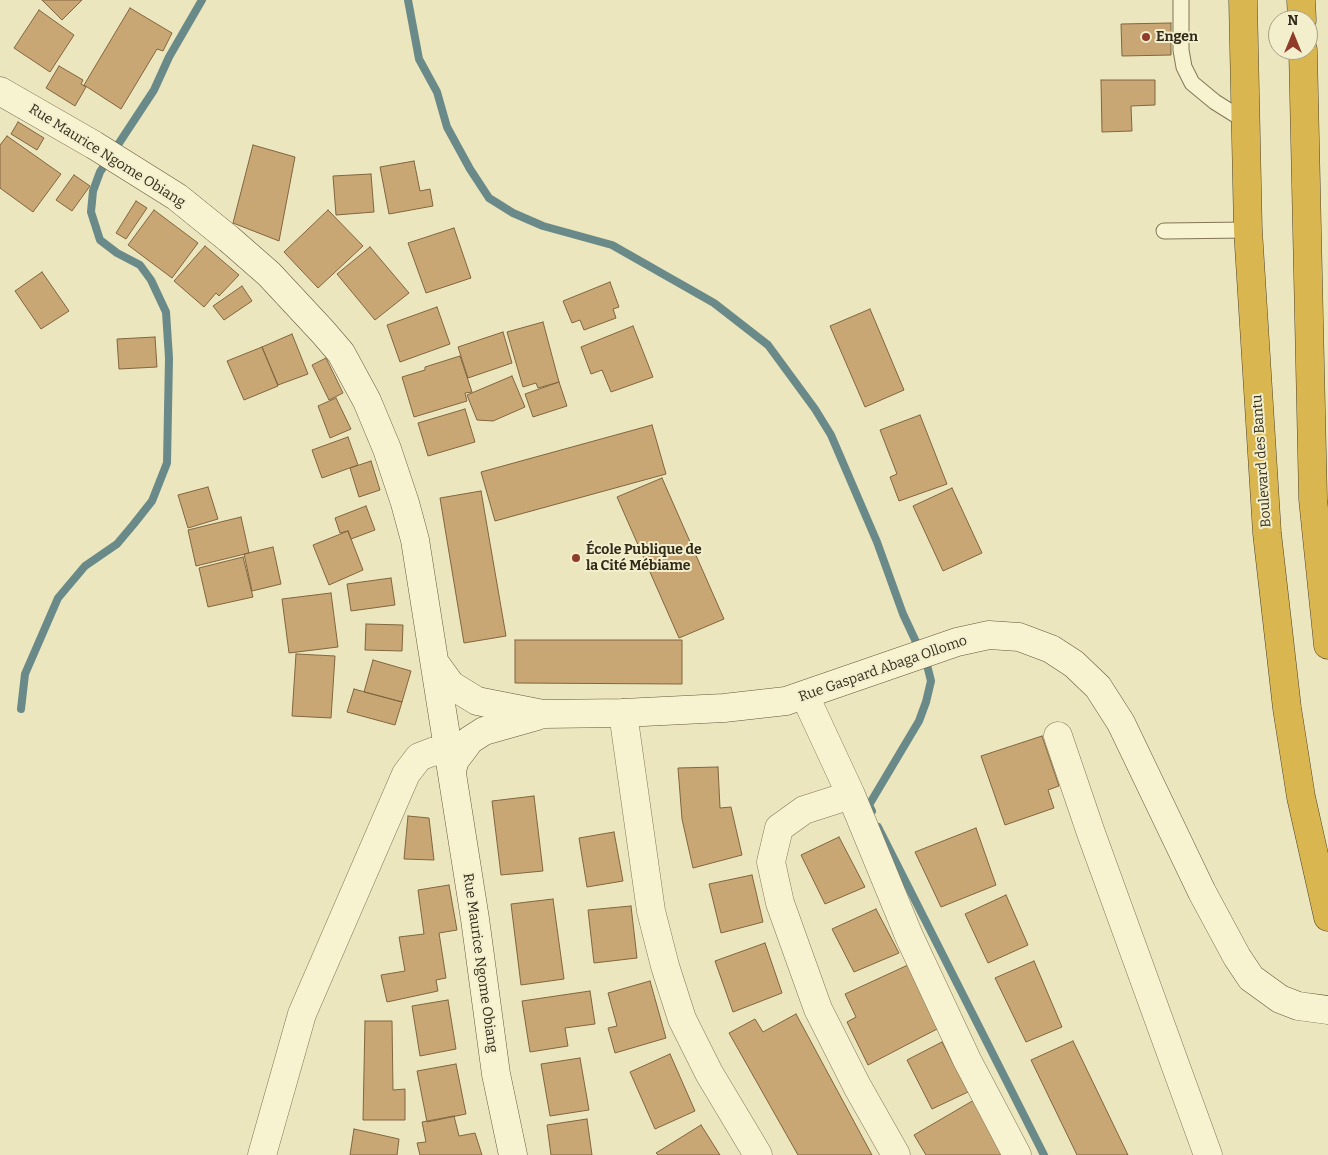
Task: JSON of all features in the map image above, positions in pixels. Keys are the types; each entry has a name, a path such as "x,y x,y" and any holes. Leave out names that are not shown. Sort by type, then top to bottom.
{"highway":[{"name":"Boulevard des Bantu","path":"1243,0 1248,230 1267,533 1287,708 1302,797 1328,917"},
{"path":"1304,60 1313,499 1328,645"},
{"path":"1308,246 1322,297 1328,362"}],"street":[{"name":"Rue Maurice Ngome Obiang","path":"0,91 94,145 176,197 269,274 341,352 380,430 405,503 425,596 475,919 496,1074 512,1155"},
{"name":"Rue Gaspard Abaga Ollomo","path":"543,714 623,713 724,708 786,701 957,642 989,635 1019,637 1051,649 1074,664 1098,687 1121,723 1202,892 1236,958 1250,978 1280,999 1298,1006 1325,1010"},
{"path":"435,663 451,685 477,701 543,714"},
{"path":"805,696 851,796 909,936 967,1060 1017,1155"},
{"path":"623,713 651,912 665,966 682,1019 709,1074 758,1155"},
{"path":"262,1155 302,1014 406,774 419,758 432,752 450,760 455,760 470,740 484,731 543,714"},
{"path":"1058,736 1091,833 1208,1155"},
{"path":"851,796 804,810 779,828 771,862 780,903 818,1009 857,1086 896,1155"}],"lane":[{"path":"1181,0 1181,50 1184,67 1192,82 1215,102 1247,122"},
{"path":"1164,232 1248,230"}],"building":[{"path":"42,0 82,0 62,20"},
{"path":"130,8 172,33 163,51 157,49 121,109 84,85"},
{"path":"39,10 74,35 50,72 14,48"},
{"path":"1171,23 1171,55 1122,56 1121,24"},
{"path":"59,66 83,80 81,84 86,87 75,106 46,88"},
{"path":"1101,80 1155,80 1155,105 1131,106 1132,131 1102,132"},
{"path":"18,122 44,138 37,150 11,134"},
{"path":"7,136 61,174 33,212 0,188 0,145"},
{"path":"253,145 295,157 279,241 233,223"},
{"path":"414,161 420,191 430,189 433,206 389,214 380,167"},
{"path":"371,174 374,212 336,215 333,176"},
{"path":"74,175 90,186 72,211 56,200"},
{"path":"136,201 147,208 126,239 116,233"},
{"path":"154,210 198,243 172,278 128,245"},
{"path":"328,210 363,246 318,288 284,252"},
{"path":"454,228 471,278 426,293 408,243"},
{"path":"205,246 239,275 219,296 216,293 204,307 174,281"},
{"path":"370,247 409,293 375,320 337,274"},
{"path":"42,272 69,311 41,329 15,291"},
{"path":"610,282 619,307 613,309 616,318 584,330 580,320 572,323 563,301"},
{"path":"242,286 252,301 224,320 213,306"},
{"path":"437,307 450,344 400,362 387,325"},
{"path":"870,309 904,390 865,407 830,326"},
{"path":"543,322 559,382 538,388 536,383 523,387 507,332"},
{"path":"633,326 653,377 611,392 602,370 591,374 581,347"},
{"path":"503,332 512,363 468,378 458,347"},
{"path":"292,334 308,374 278,385 262,347"},
{"path":"155,337 157,367 119,369 117,339"},
{"path":"262,347 278,386 244,400 227,361"},
{"path":"460,356 472,392 465,393 467,401 414,417 402,377 425,370 425,367"},
{"path":"326,358 343,393 329,400 312,365"},
{"path":"512,376 525,407 493,421 477,420 467,395"},
{"path":"559,382 567,406 533,417 525,394"},
{"path":"336,398 351,429 330,438 318,406"},
{"path":"465,409 475,442 428,456 418,423"},
{"path":"920,415 947,484 899,501 890,477 897,474 880,430"},
{"path":"652,425 666,474 495,521 481,472"},
{"path":"348,437 358,465 322,478 312,450"},
{"path":"371,461 380,490 359,497 350,468"},
{"path":"662,478 724,619 679,638 617,497"},
{"path":"208,487 218,519 188,528 178,495"},
{"path":"952,488 982,553 943,571 913,506"},
{"path":"481,491 506,636 464,643 440,498"},
{"path":"366,506 375,530 351,539 348,531 340,533 335,518"},
{"path":"241,517 249,553 196,566 188,530"},
{"path":"348,531 363,570 329,585 313,545"},
{"path":"273,547 281,584 252,591 244,554"},
{"path":"243,557 253,597 208,607 199,568"},
{"path":"391,578 395,605 351,611 347,584"},
{"path":"331,593 338,647 289,653 282,599"},
{"path":"366,624 403,625 402,651 365,650"},
{"path":"515,640 682,640 682,684 515,683"},
{"path":"296,654 335,656 331,718 292,716"},
{"path":"373,660 411,671 402,702 364,692"},
{"path":"354,689 402,702 395,725 347,712"},
{"path":"1042,736 1059,786 1048,790 1054,808 1005,825 981,756"},
{"path":"718,767 720,808 731,807 742,855 693,868 682,819 678,768"},
{"path":"534,796 543,871 501,875 492,801"},
{"path":"408,816 429,818 434,860 404,859"},
{"path":"976,828 996,885 941,907 915,852"},
{"path":"614,832 623,881 587,887 579,838"},
{"path":"839,837 865,887 825,904 801,855"},
{"path":"752,875 763,922 721,933 709,884"},
{"path":"449,885 457,930 439,933 446,978 436,980 438,991 387,1002 381,975 405,971 399,937 424,934 418,890"},
{"path":"1006,895 1028,945 988,963 965,914"},
{"path":"553,899 564,979 521,985 511,904"},
{"path":"631,906 637,958 594,963 588,910"},
{"path":"876,909 899,953 854,972 832,929"},
{"path":"765,943 782,993 733,1012 715,961"},
{"path":"1034,961 1062,1027 1026,1042 995,978"},
{"path":"908,965 939,1028 868,1065 847,1022 856,1017 845,994"},
{"path":"650,981 666,1038 615,1053 608,1028 617,1026 608,993"},
{"path":"590,991 595,1024 565,1028 568,1046 530,1052 522,1001"},
{"path":"448,1000 456,1049 420,1056 412,1006"},
{"path":"796,1014 872,1155 798,1155 729,1033 755,1019 763,1032"},
{"path":"365,1021 392,1021 393,1090 405,1089 405,1120 363,1120"},
{"path":"1073,1041 1128,1155 1077,1155 1031,1060"},
{"path":"942,1042 968,1092 932,1109 907,1060"},
{"path":"670,1054 695,1111 655,1129 630,1072"},
{"path":"580,1058 589,1110 550,1116 541,1064"},
{"path":"456,1064 466,1114 427,1122 417,1071"},
{"path":"974,1100 1007,1155 926,1155 914,1135"},
{"path":"454,1116 459,1136 475,1133 482,1155 420,1155 417,1143 426,1142 422,1122"},
{"path":"587,1119 592,1155 551,1155 547,1125"},
{"path":"701,1125 720,1155 658,1155 656,1153"},
{"path":"354,1129 399,1139 397,1155 350,1155"}],"waterway":[{"path":"21,709 25,674 58,598 85,566 117,544 133,525 152,501 167,463 169,358 166,312 151,280 140,265 117,253 100,240 91,212 93,191 100,172 154,90 169,57 202,0"},
{"path":"408,0 419,59 437,92 447,127 470,169 489,198 513,213 543,226 612,245 714,303 768,345 815,409 831,435 877,542 903,614 917,644"},
{"path":"872,811 869,805 919,721 931,681 927,665"},
{"path":"878,827 1044,1155"}],"place":[{"name":"Engen","path":"1146,37"},
{"name":"École Publique de la Cité Mébiame","path":"576,558"}]}
